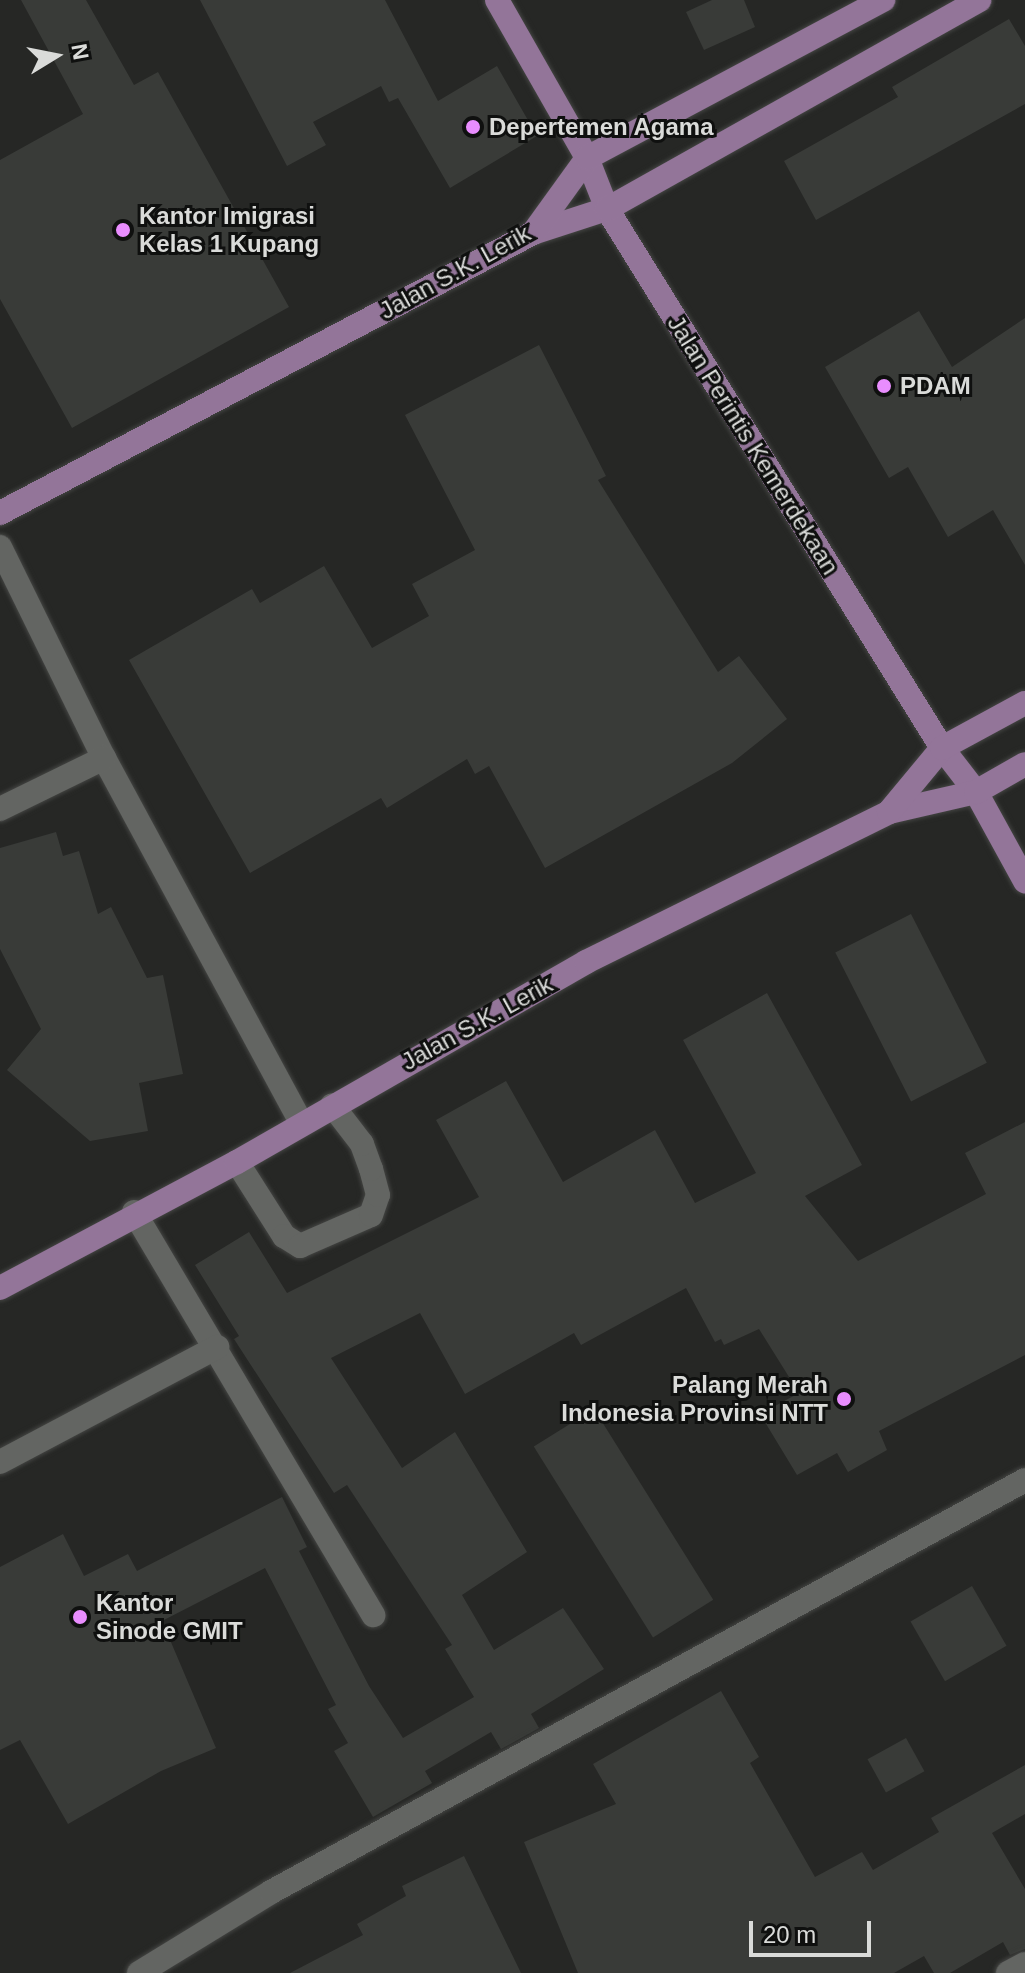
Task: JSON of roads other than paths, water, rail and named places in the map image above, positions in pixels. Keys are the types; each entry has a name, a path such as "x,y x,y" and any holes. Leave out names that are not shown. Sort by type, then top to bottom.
{"main road":[{"name":"Jalan Perintis Kemerdekaan","path":"497,0 587,158 607,209 942,748 976,792 1025,881"},
{"name":"Jalan S.K. Lerik","path":"0,513 533,233 587,158 883,0"},
{"path":"533,233 607,209 979,0"},
{"path":"942,748 1025,703"},
{"name":"Jalan S.K. Lerik","path":"0,1288 134,1212 237,1162 586,962 889,812 942,748"},
{"path":"889,812 976,792 1025,764"}],"street":[{"path":"0,547 104,758 301,1123"},
{"path":"0,809 104,758"},
{"path":"237,1162 284,1236 300,1246 371,1215 378,1195 371,1169 362,1144 332,1105"},
{"path":"134,1212 217,1347 373,1615"},
{"path":"0,1462 217,1347"},
{"path":"139,1973 271,1892 1025,1480"},
{"path":"1008,1973 1025,1964"}],"place":[{"name":"Depertemen Agama","path":"473,127"},
{"name":"Kantor Imigrasi Kelas 1 Kupang","path":"123,230"},
{"name":"PDAM","path":"884,386"},
{"name":"Palang Merah Indonesia Provinsi NTT","path":"844,1399"},
{"name":"Kantor Sinode GMIT","path":"80,1617"}]}
